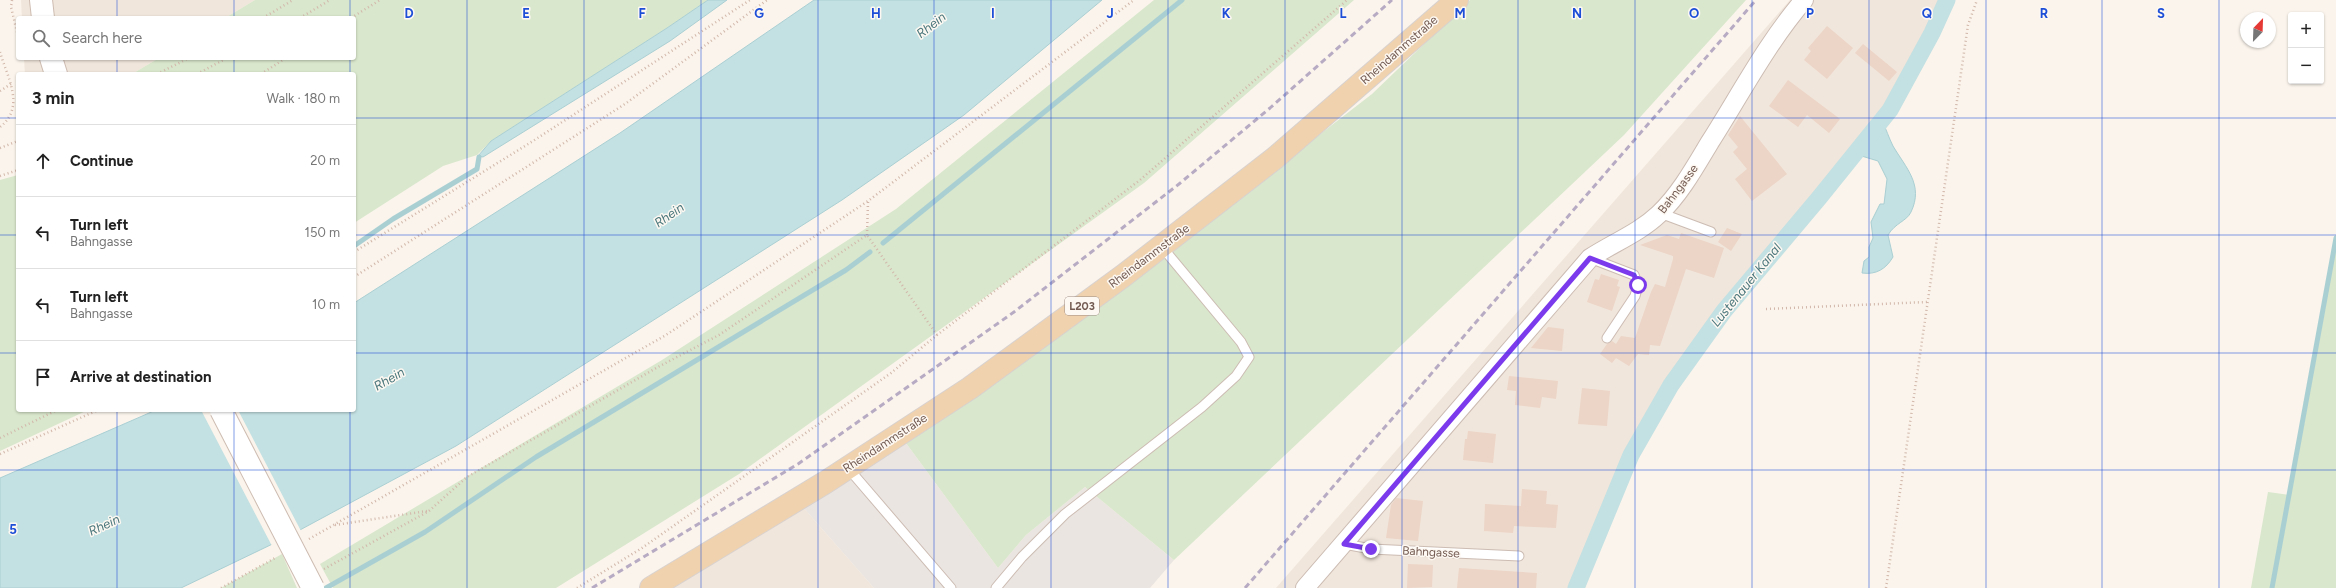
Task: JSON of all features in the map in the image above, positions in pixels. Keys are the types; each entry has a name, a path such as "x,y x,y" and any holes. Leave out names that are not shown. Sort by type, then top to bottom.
{"main road":[{"path":"40,0 43,16"},
{"name":"Rheindammstraße","path":"651,588 848,468 970,388 1162,247 1275,158 1457,0"},
{"path":"52,60 55,72"},
{"path":"222,412 316,580"}],"street":[{"name":"Bahngasse","path":"1304,588 1344,544 1590,258 1611,244 1641,230 1660,213 1688,178 1763,56 1804,0"}],"lane":[{"path":"1660,213 1711,232"},
{"path":"996,588 1022,557 1065,514 1202,407 1236,376 1249,357 1241,342 1162,247"},
{"path":"1590,258 1634,275 1638,285 1635,296 1607,338"},
{"path":"848,468 951,588"},
{"name":"Bahngasse","path":"1344,544 1371,549 1519,556"}],"path":[{"path":"12,0 16,26"},
{"path":"266,16 293,0"},
{"path":"303,16 330,0"},
{"path":"354,16 380,0"},
{"path":"356,251 533,141 750,0"},
{"path":"356,276 625,104 767,0"},
{"path":"307,540 666,335 868,201 1134,0"},
{"path":"577,588 642,548 891,373 937,335 1140,180 1347,0"},
{"path":"1886,588 1968,25 1977,0"},
{"path":"0,52 11,84 13,113 0,127"},
{"path":"161,72 185,60"},
{"path":"201,72 223,60"},
{"path":"264,72 283,60"},
{"path":"0,91 11,84"},
{"path":"0,148 16,142"},
{"path":"0,176 16,171"},
{"path":"868,201 867,235 937,335"},
{"path":"316,580 429,511 467,477 658,367 719,335 867,235"},
{"path":"1766,308 1927,302"},
{"path":"0,438 53,412"},
{"path":"0,454 94,412"},
{"path":"333,525 429,511"},
{"path":"221,588 282,554"}],"shaded area":[{"path":"21,0 255,0 228,16 22,16"},
{"path":"1790,0 1947,0 1932,33 1890,110 1819,198 1724,311 1671,385 1631,455 1576,588 1276,588"},
{"path":"24,60 156,60 135,72 25,72"},
{"path":"903,439 998,568 1026,535 1085,487 1174,560 1150,588 874,588 802,506"},
{"path":"802,506 874,588 668,588"}],"green space":[{"path":"255,0 708,0 491,141 477,155 443,166 356,222 356,72 135,72 156,60 356,60 356,16 228,16"},
{"path":"1154,0 1354,0 1144,183 739,474 556,588 333,588 320,564 662,360 896,209"},
{"path":"1470,0 1746,0 1624,135 1174,560 1085,487 1026,535 998,568 903,439 1164,255 1372,94"},
{"path":"16,176 16,412 84,412 0,451 0,180"},
{"path":"2336,237 2336,588 2251,588 2268,492 2289,495"},
{"path":"282,554 297,588 221,588"}],"water":[{"path":"708,0 727,0 670,41 483,157 478,156 491,141"},
{"name":"Rhein","path":"814,0 1102,0 964,115 842,200 456,446 285,538 181,588 0,588 0,478 151,412 356,412 356,302 620,133"},
{"path":"1882,120 1893,146 1912,177 1916,193 1911,212 1907,218 1894,228 1888,235 1893,257 1884,268 1872,273 1862,273 1864,261 1869,257 1869,247 1873,238 1871,222 1880,204 1884,204 1887,179 1878,161 1855,154"}],"pier":[{"path":"202,412 239,412 301,531 272,546"}],"building":[{"path":"1827,26 1853,48 1827,79 1804,60 1811,51 1808,48"},
{"path":"1863,44 1897,72 1889,81 1855,53"},
{"path":"1788,80 1840,119 1829,133 1807,115 1798,127 1769,106"},
{"path":"1740,116 1787,174 1752,201 1735,179 1747,169 1733,152 1738,147 1728,135"},
{"path":"1727,228 1742,234 1731,251 1718,242"},
{"path":"1681,233 1724,248 1714,278 1686,269 1660,346 1650,345 1649,355 1638,354 1629,366 1616,358 1612,363 1600,354 1607,344 1612,341 1616,344 1621,336 1635,338 1651,292 1655,284 1665,287 1673,259 1673,256 1640,245 1667,235 1679,239"},
{"path":"1601,274 1619,280 1617,286 1620,287 1612,311 1587,302 1595,279 1599,280"},
{"path":"1548,327 1564,329 1562,351 1531,348"},
{"path":"1509,376 1558,381 1556,399 1542,397 1540,408 1515,405 1516,391 1507,390"},
{"path":"1582,388 1610,391 1607,426 1578,424"},
{"path":"1468,431 1496,434 1493,463 1463,460 1465,439 1467,439"},
{"path":"1522,489 1547,491 1546,504 1558,505 1556,528 1514,526 1513,533 1484,531 1485,504 1521,506"},
{"path":"1396,498 1423,501 1418,541 1386,538 1391,505"},
{"path":"1408,564 1433,565 1432,587 1407,588"},
{"path":"1459,568 1537,573 1536,588 1457,588"}],"waterway":[{"path":"883,243 1182,0"},
{"name":"Lustenauer Kanal","path":"1576,588 1631,455 1671,385 1724,311 1819,198 1890,110 1932,33 1947,0"},
{"path":"356,245 393,219 477,169 479,157"},
{"path":"2272,588 2336,238"},
{"path":"326,588 425,532 536,457 846,270 870,252"}],"railway":[{"path":"592,588 798,464 1014,312 1179,184 1270,108 1392,0"},
{"path":"1245,588 1756,0"}],"route":[{"path":"1371,549 1344,544 1590,258 1634,275 1638,285"}]}
